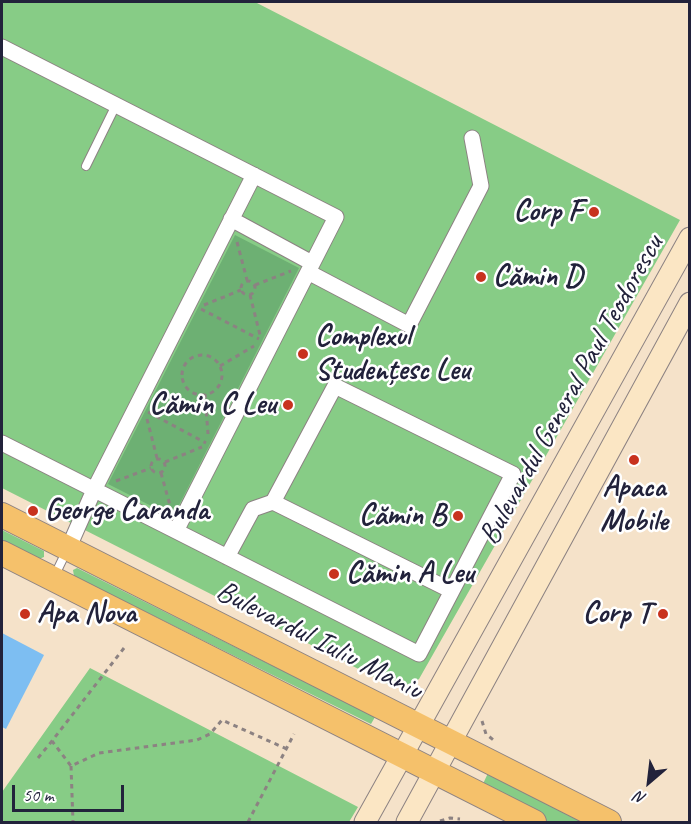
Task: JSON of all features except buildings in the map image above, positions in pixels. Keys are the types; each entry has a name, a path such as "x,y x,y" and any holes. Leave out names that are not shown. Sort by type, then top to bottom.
{"main road":[{"name":"Bulevardul General Paul Teodorescu","path":"365,822 690,238"},
{"name":"Bulevardul General Paul Teodorescu","path":"407,822 690,303"},
{"name":"Bulevardul Iuliu Maniu","path":"2,515 609,822"},
{"path":"2,553 534,822"}],"street":[{"path":"2,47 336,217 176,531"},
{"path":"231,219 310,268 410,325 481,186 472,138"},
{"path":"68,549 94,490 254,174"},
{"path":"2,443 419,654 513,474 335,386 273,502 253,509 228,557"},
{"path":"273,502 452,591"}],"lane":[{"path":"86,166 116,105"},
{"path":"53,579 68,549"}],"path":[{"path":"231,219 247,280"},
{"path":"255,285 310,268"},
{"path":"247,280 255,285 256,290 250,295"},
{"path":"241,290 241,285 247,280"},
{"path":"241,290 246,295 250,295"},
{"path":"241,290 198,308 262,341"},
{"path":"250,295 262,341"},
{"path":"220,366 262,341"},
{"path":"201,355 214,359 220,366 222,375 219,384 213,391 205,394 191,392 185,385 182,376 185,363 192,357 201,355"},
{"path":"205,394 209,444"},
{"path":"157,458 145,411 209,444"},
{"path":"165,462 209,444"},
{"path":"151,468 151,463 157,458"},
{"path":"157,458 165,462"},
{"path":"161,473 165,468 165,462"},
{"path":"94,490 151,468"},
{"path":"151,468 156,473 161,473"},
{"path":"161,473 176,531"},
{"path":"38,758 124,648"},
{"path":"482,716 486,734 498,743"},
{"path":"71,766 99,753 196,740 210,734 222,720 287,749"},
{"path":"248,822 294,734"},
{"path":"52,741 71,766 73,822"},
{"path":"440,821 450,818 460,819"}],"green space":[{"name":"Complexul Studențesc Leu","path":"2,2 255,2 680,220 419,679 411,684 392,686 2,488"},
{"path":"235,235 299,268 173,517 108,484"},
{"path":"2,530 44,551 44,557 39,559 2,540"},
{"path":"77,568 375,717 371,724 74,576 73,570"},
{"path":"90,668 358,807 349,822 2,822 2,792"},
{"path":"489,771 591,822 549,822 481,788"}],"water":[{"path":"2,633 44,655 6,729 2,727"}],"place":[{"name":"Corp F","path":"594,212"},
{"name":"Cămin D","path":"481,277"},
{"name":"Complexul Studențesc Leu","path":"303,354"},
{"name":"Cămin C Leu","path":"288,405"},
{"name":"Apaca Mobile","path":"634,460"},
{"name":"George Caranda","path":"33,511"},
{"name":"Cămin B","path":"458,516"},
{"name":"Cămin A Leu","path":"334,574"},
{"name":"Apa Nova","path":"25,614"},
{"name":"Corp T","path":"663,614"}]}
